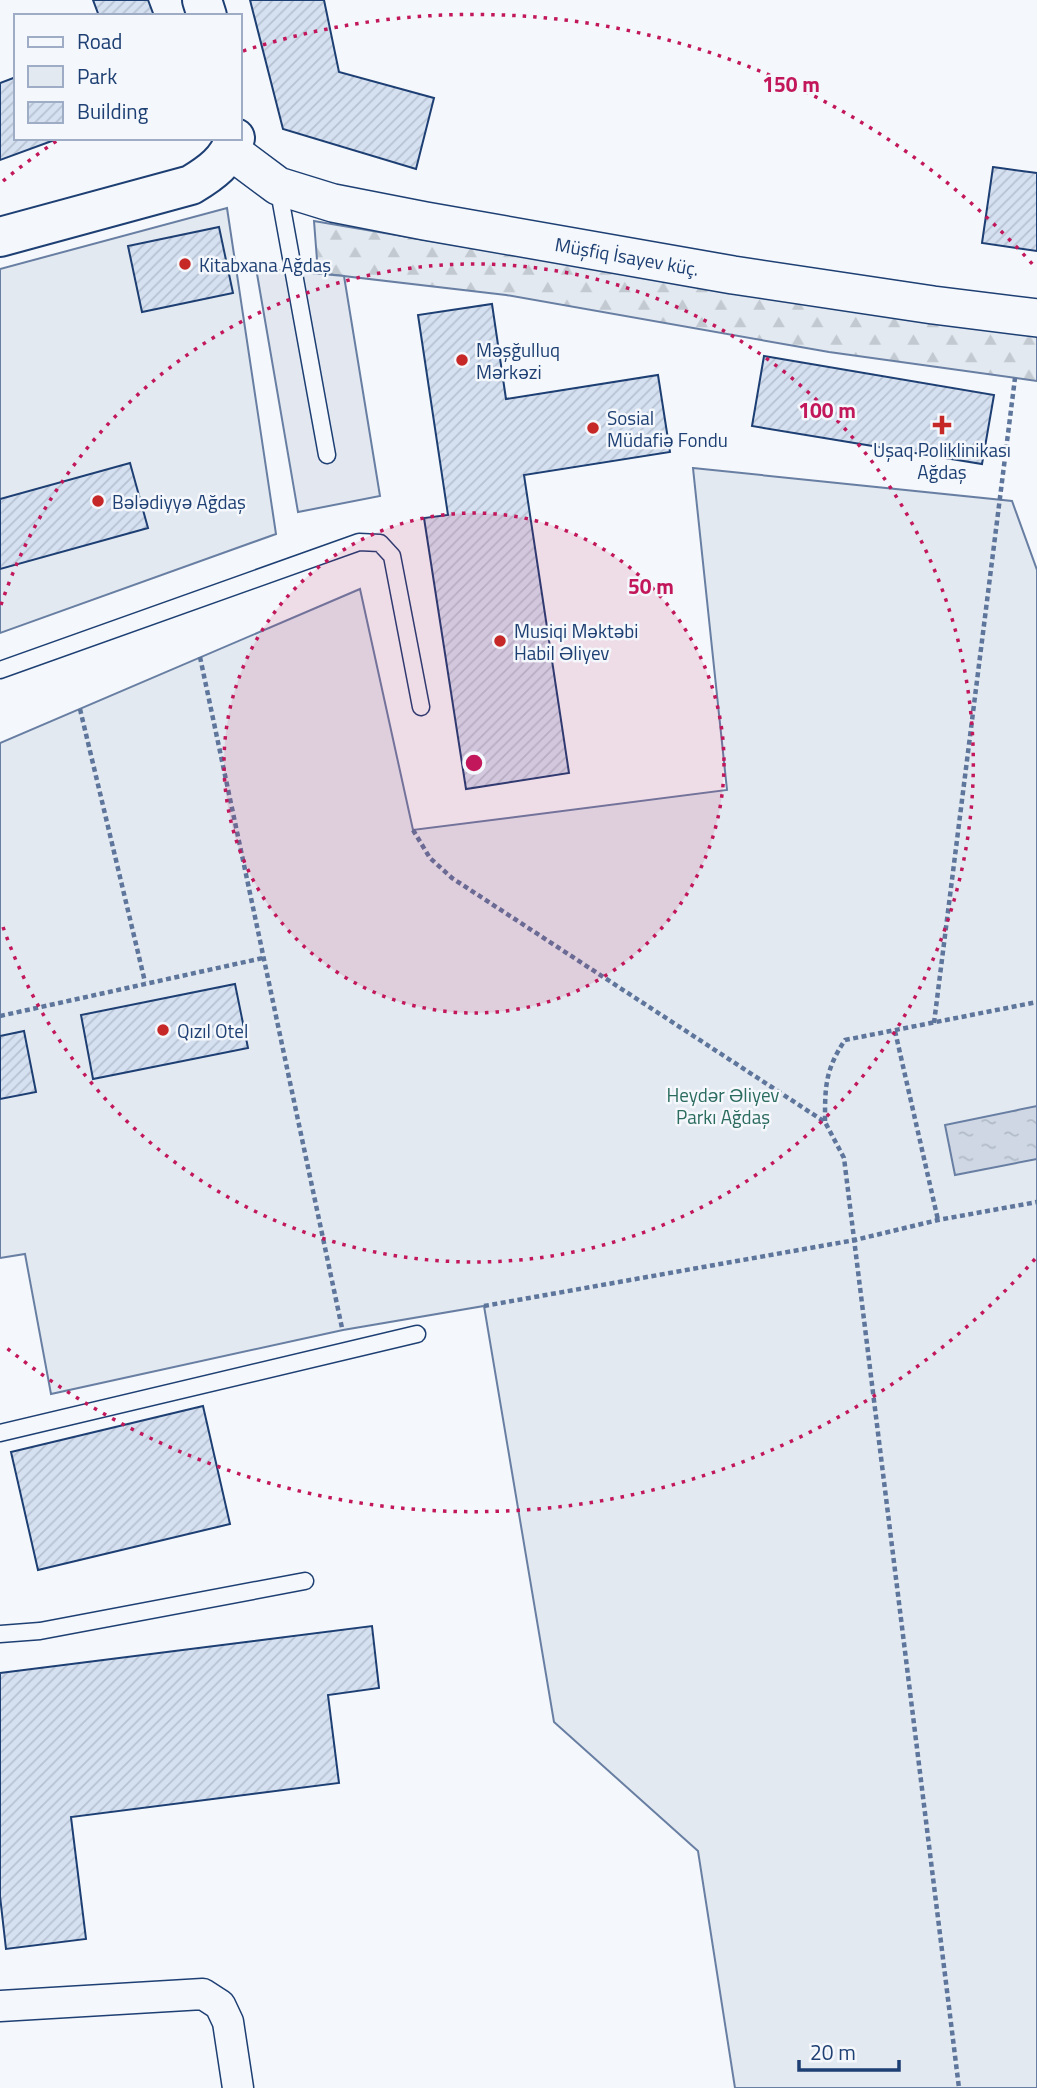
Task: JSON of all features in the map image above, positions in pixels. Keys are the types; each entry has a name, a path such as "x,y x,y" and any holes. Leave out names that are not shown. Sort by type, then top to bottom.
{"main road":[{"path":"0,237 191,185 211,173 233,145"}],"street":[{"name":"Müşfiq İsayev küç.","path":"233,145 278,186 333,202 720,273 1037,318"},
{"path":"0,2006 203,1994 220,2005 228,2022 238,2088"}],"lane":[{"path":"278,186 327,455"},
{"path":"0,670 359,542 380,543 392,556 421,707"},
{"path":"0,1433 417,1334"},
{"path":"0,1634 40,1631 305,1581"}],"path":[{"path":"934,1023 1015,378"},
{"path":"200,657 343,1330"},
{"path":"80,709 145,982"},
{"path":"412,830 430,858 452,878 825,1122"},
{"path":"0,1016 263,958"},
{"path":"959,2088 855,1240 844,1158 825,1122 825,1083 832,1059 845,1041 1037,1002"},
{"path":"895,1031 939,1220"},
{"path":"484,1306 855,1240 939,1220 1037,1202"}],"green space":[{"path":"227,208 276,534 0,633 0,269"},
{"path":"314,221 648,278 1037,330 1037,381 829,352 506,295 318,273"},
{"name":"Heydər Əliyev Parkı Ağdaş","path":"693,468 1012,501 1037,570 1037,2088 735,2088 698,1851 554,1722 484,1306 343,1330 51,1394 25,1254 0,1258 0,743 360,589 413,830 727,790"}],"shaded area":[{"path":"256,268 344,276 380,496 298,512"}],"water":[{"path":"1037,1106 1037,1159 955,1175 945,1125"}],"building":[{"path":"93,0 148,0 153,14 98,14"},
{"path":"250,0 324,0 339,72 434,98 416,169 283,129"},
{"path":"14,78 14,140 55,140 0,160 0,83"},
{"path":"993,167 1037,173 1037,251 982,243"},
{"path":"219,227 233,293 142,312 128,246"},
{"path":"492,304 506,399 658,375 670,452 524,475 569,773 466,789 424,518 448,515 418,315"},
{"path":"764,356 994,395 982,464 752,426"},
{"path":"130,463 148,528 0,569 0,499"},
{"path":"235,984 248,1048 93,1079 81,1015"},
{"path":"24,1031 36,1092 0,1099 0,1036"},
{"path":"203,1406 230,1524 38,1570 11,1452"},
{"path":"372,1626 379,1688 328,1695 339,1783 71,1817 86,1939 6,1949 0,1896 0,1673"}],"place":[{"name":"Kitabxana Ağdaş","path":"185,264"},
{"name":"Məşğulluq Mərkəzi","path":"462,360"},
{"name":"Uşaq Poliklinikası Ağdaş","path":"942,425"},
{"name":"Sosial Müdafiə Fondu","path":"593,428"},
{"name":"Bələdiyyə Ağdaş","path":"98,501"},
{"name":"Musiqi Məktəbi Habil Əliyev","path":"500,641"},
{"name":"Qızıl Otel","path":"163,1030"}]}
